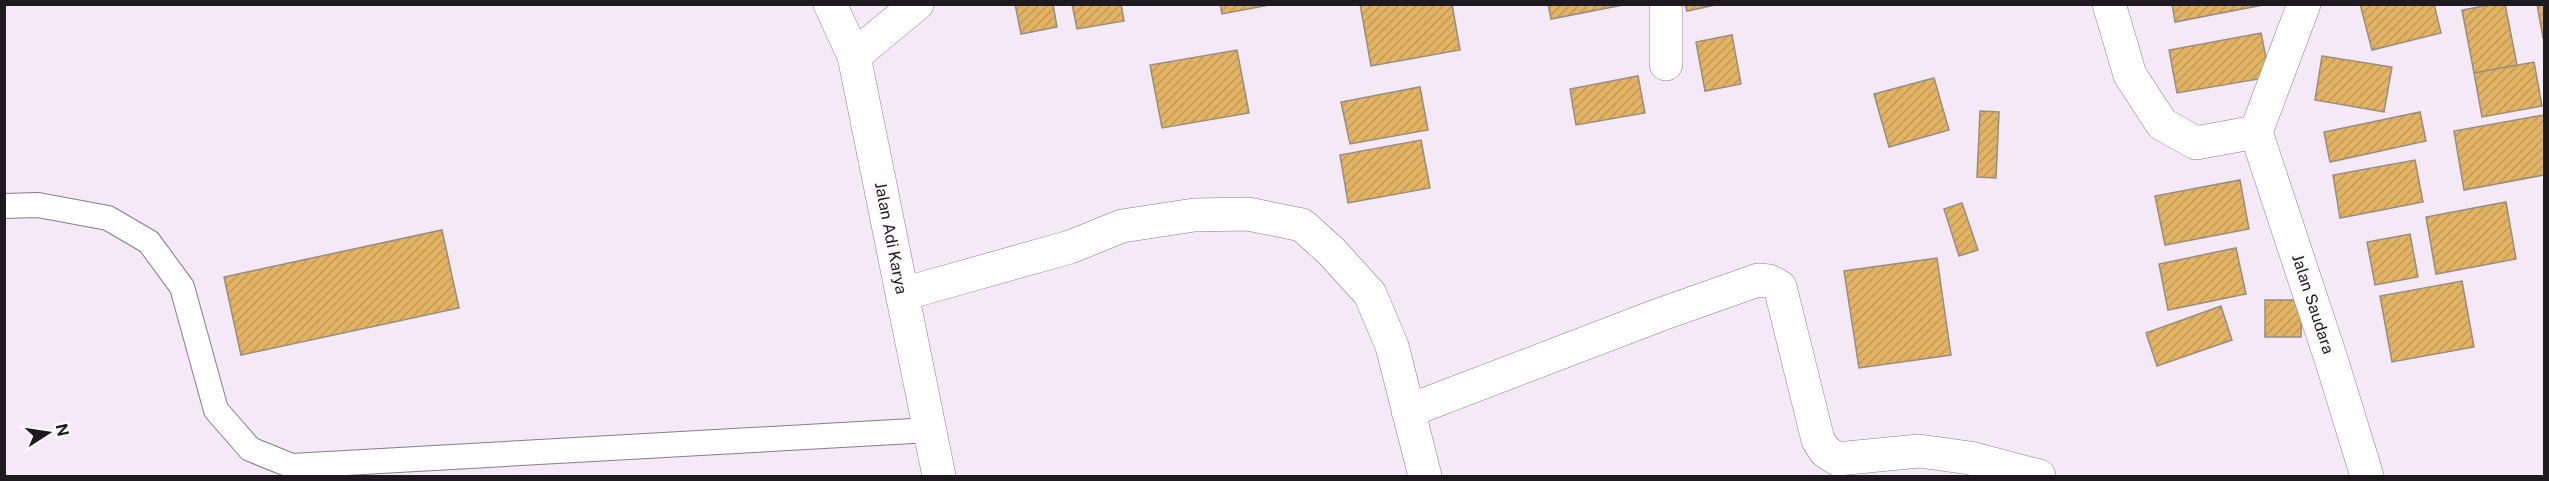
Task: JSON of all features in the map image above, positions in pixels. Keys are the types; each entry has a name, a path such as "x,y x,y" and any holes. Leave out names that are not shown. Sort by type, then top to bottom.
{"street":[{"name":"Jalan Adi Karya","path":"830,4 854,56 939,477"},
{"path":"854,56 917,4"},
{"path":"1666,4 1666,64"},
{"path":"2109,4 2130,75 2162,124 2196,143 2256,132 2304,4"},
{"name":"Jalan Saudara","path":"2256,132 2332,362 2367,477"},
{"path":"903,294 1070,247 1122,226 1194,215 1248,214 1302,225 1331,251 1370,294 1392,346 1425,477"},
{"path":"1408,411 1659,315 1758,280 1769,281 1780,287 1818,440 1825,451 1838,459 1919,451 1941,453 2039,477"}],"lane":[{"path":"4,206 38,205 108,218 149,242 182,287 216,410 250,449 292,466 930,430"}],"building":[{"path":"1015,4 1053,4 1057,27 1021,34"},
{"path":"1072,4 1121,4 1124,21 1077,29"},
{"path":"1220,4 1270,4 1270,5 1222,14"},
{"path":"1360,4 1452,4 1460,50 1371,66"},
{"path":"1548,4 1628,4 1551,19"},
{"path":"1685,4 1720,4 1687,11"},
{"path":"2172,4 2268,4 2175,22"},
{"path":"2360,4 2434,4 2441,33 2372,50"},
{"path":"2505,4 2517,65 2474,73 2462,10"},
{"path":"2537,4 2544,4 2544,38 2543,38"},
{"path":"2261,33 2270,77 2177,93 2169,50"},
{"path":"1732,35 1741,84 1705,91 1696,42"},
{"path":"1237,50 1249,113 1162,128 1150,65"},
{"path":"2322,56 2392,67 2384,112 2315,100"},
{"path":"2534,62 2542,106 2482,117 2474,73"},
{"path":"1638,76 1645,113 1576,125 1570,89"},
{"path":"1934,78 1949,130 1889,147 1874,94"},
{"path":"1420,87 1428,130 1350,144 1341,102"},
{"path":"1980,111 1999,112 1996,178 1977,177"},
{"path":"2420,112 2426,141 2330,162 2324,132"},
{"path":"2544,115 2544,175 2464,190 2454,131"},
{"path":"1421,140 1430,188 1348,203 1340,155"},
{"path":"2415,160 2423,202 2340,218 2333,175"},
{"path":"2240,180 2249,229 2165,245 2155,196"},
{"path":"2506,202 2516,259 2436,274 2426,217"},
{"path":"1962,203 1978,250 1959,256 1944,209"},
{"path":"442,230 459,308 241,355 224,277"},
{"path":"2410,234 2418,277 2375,285 2367,242"},
{"path":"2236,248 2246,294 2168,310 2159,264"},
{"path":"1937,258 1951,355 1859,368 1844,271"},
{"path":"2462,281 2474,347 2392,362 2380,296"},
{"path":"2265,300 2302,300 2301,337 2265,337"},
{"path":"2221,306 2232,340 2157,366 2146,333"}]}
